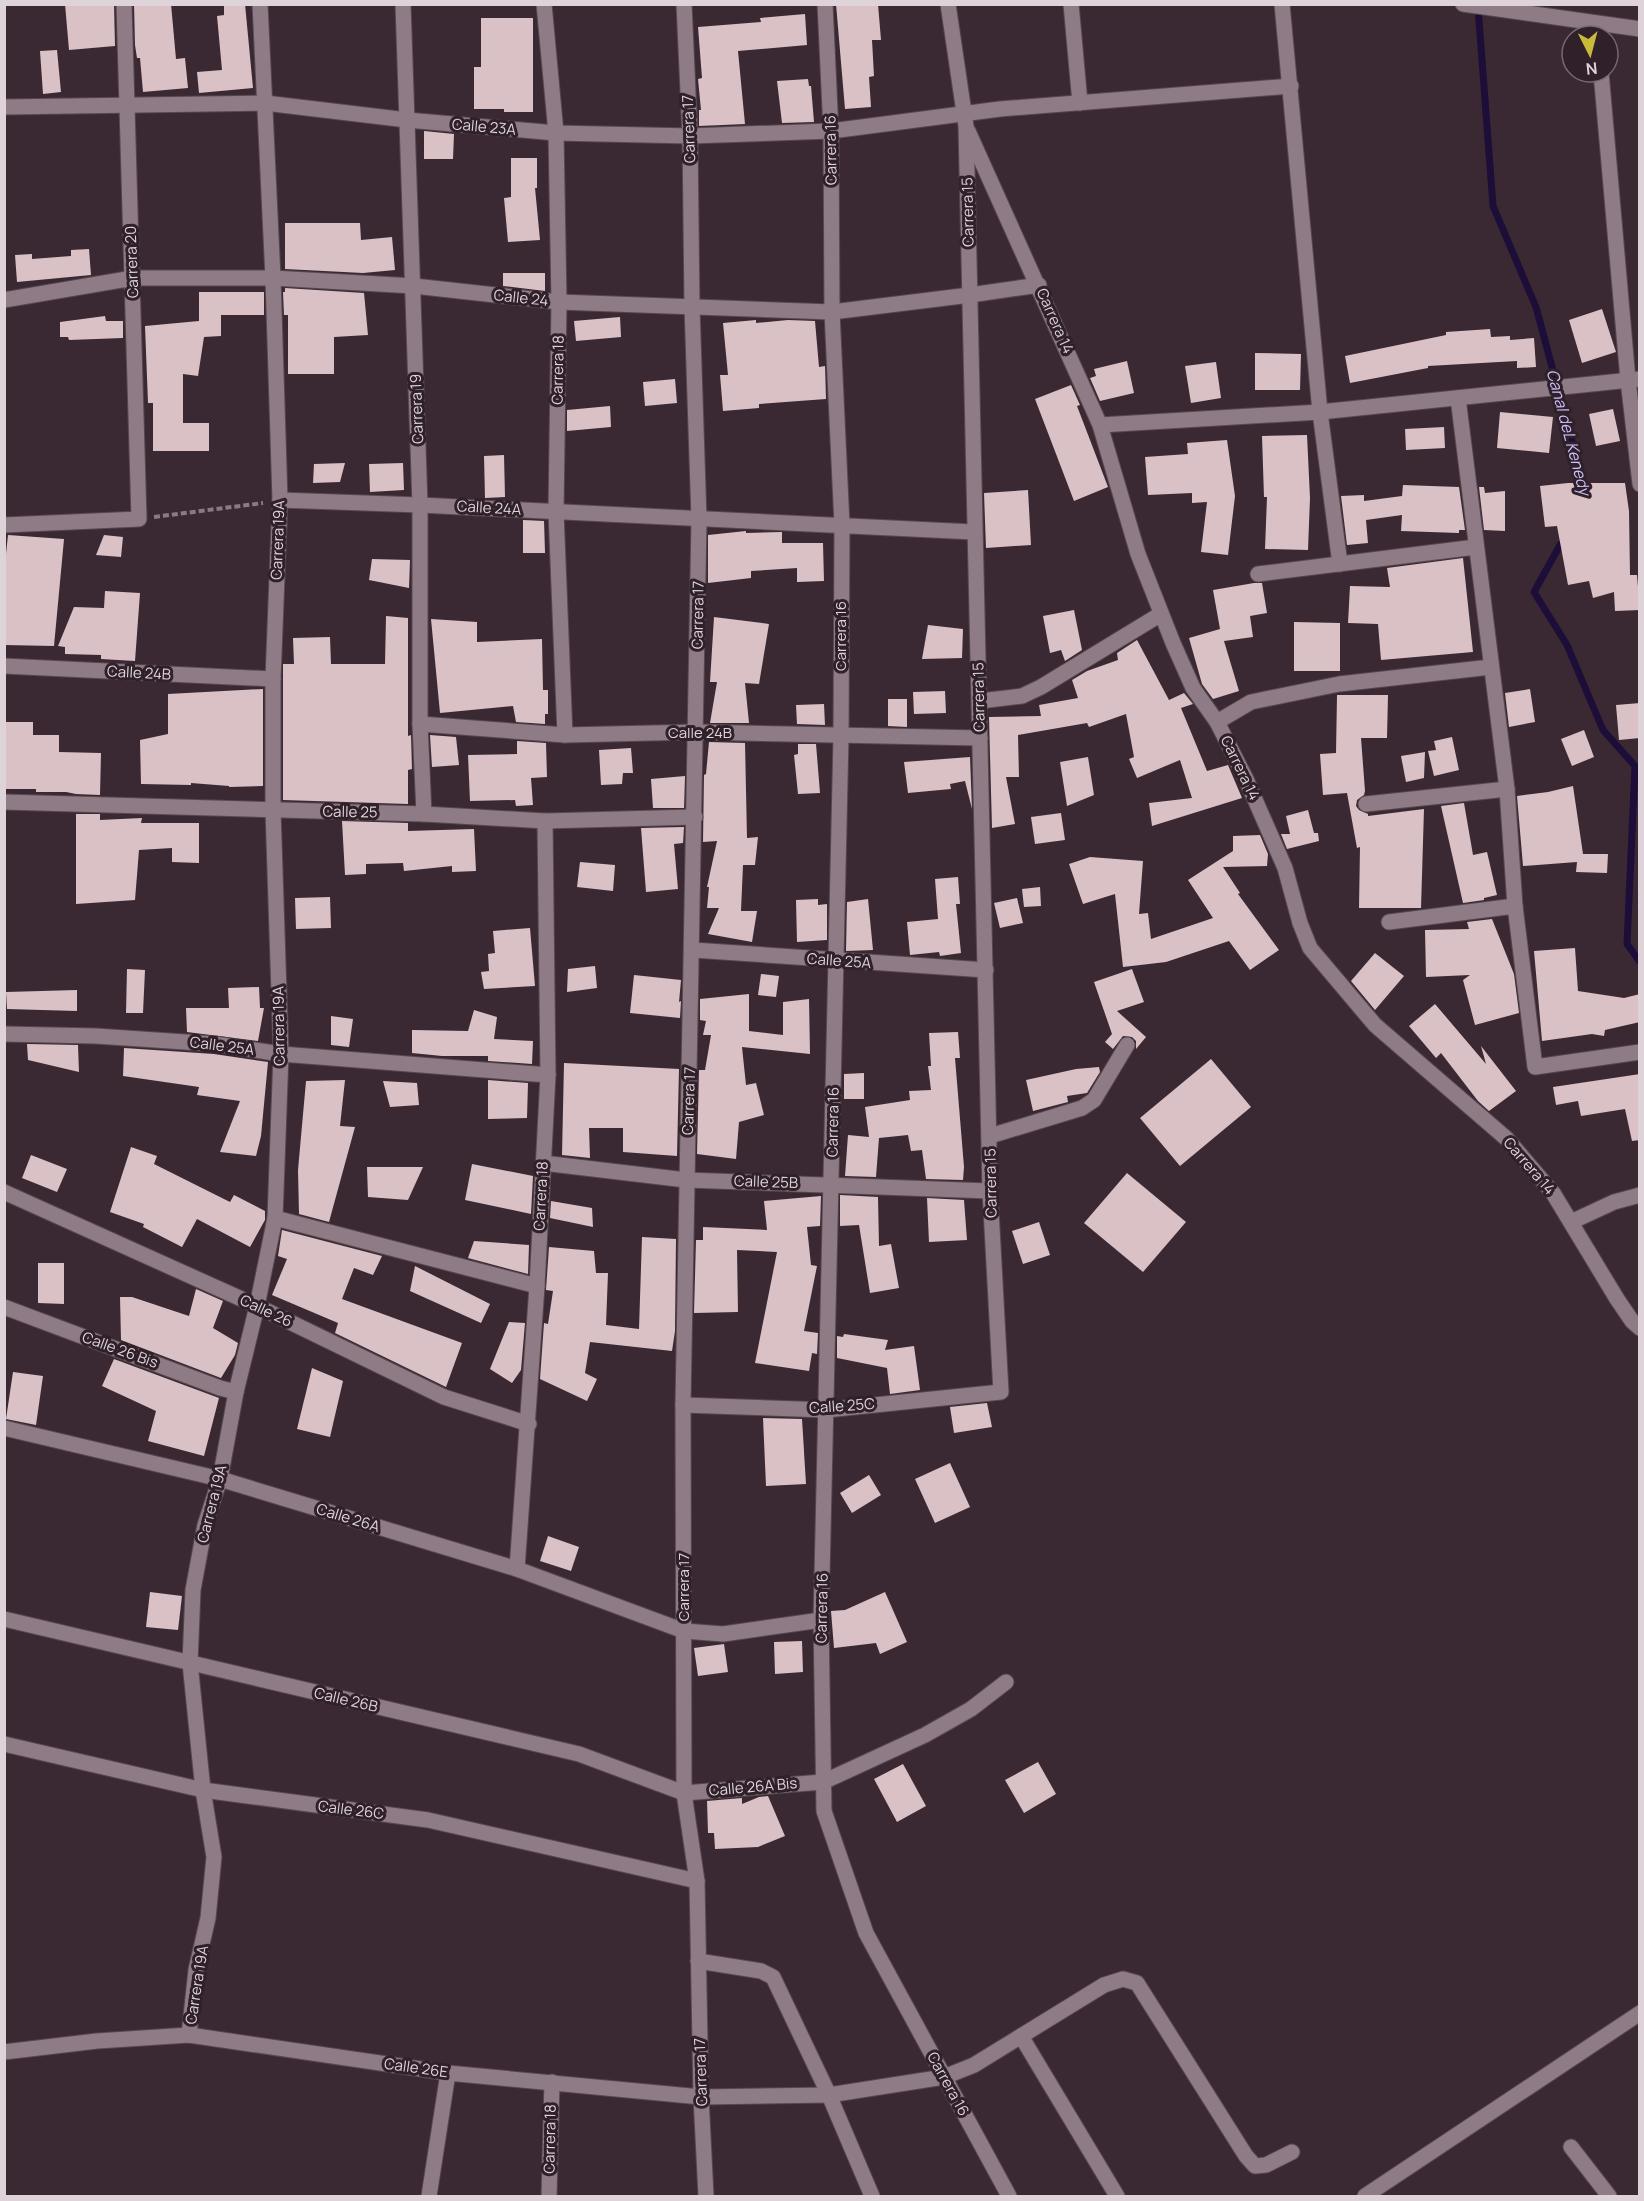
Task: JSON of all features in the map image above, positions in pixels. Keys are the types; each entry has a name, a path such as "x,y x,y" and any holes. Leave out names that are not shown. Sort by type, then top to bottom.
{"street":[{"name":"Carrera 20","path":"124,4 139,519"},
{"name":"Carrera 19A","path":"189,2035 196,1970 208,1918 214,1857 203,1790 190,1664 193,1590 205,1525 220,1479 236,1392 275,1218 281,1054 273,810 273,680 280,500 261,4"},
{"name":"Carrera 19","path":"403,4 420,505 420,724 424,814"},
{"name":"Carrera 18","path":"544,4 556,133 559,302 556,512 565,735"},
{"name":"Carrera 17","path":"684,4 690,136 692,306 699,519 683,1405 684,1793 697,1881 701,2097 706,2196"},
{"name":"Carrera 16","path":"825,4 831,131 832,312 842,525 841,737 821,1620 824,1811 866,1933 1009,2196"},
{"name":"Carrera 15","path":"948,4 964,120 980,701 990,1191 1001,1392"},
{"path":"1071,4 1080,103"},
{"path":"1282,4 1320,412 1340,564"},
{"path":"1463,4 1571,24"},
{"path":"1620,29 1640,29"},
{"path":"1602,84 1634,380 1640,484"},
{"name":"Calle 23A","path":"4,107 265,103 406,120 556,133 690,136 831,131 964,120 1080,103 1291,86"},
{"name":"Carrera 14","path":"964,120 1100,425 1138,554 1161,614 1193,688 1216,722 1246,779 1285,868 1300,923 1310,948 1374,1025 1507,1139 1553,1193 1617,1299 1632,1321 1640,1328"},
{"name":"Calle 24","path":"4,300 133,278 273,278 414,286 559,302 832,312 970,296 1039,285"},
{"path":"1100,425 1320,412 1634,380"},
{"path":"1458,398 1507,789 1515,906 1534,1067 1640,1052"},
{"name":"Calle 24A","path":"280,500 974,532"},
{"path":"4,525 139,519"},
{"path":"1258,574 1476,547"},
{"path":"980,701 1022,696 1041,687 1161,614"},
{"name":"Calle 24B","path":"4,666 273,680"},
{"path":"1216,722 1251,702 1339,684 1491,667"},
{"name":"Calle 24B","path":"420,724 565,735 696,732 841,737 980,738"},
{"path":"1366,804 1507,789"},
{"name":"Calle 25","path":"4,802 424,814 545,822 695,817"},
{"name":"Carrera 18","path":"517,1569 529,1424 548,1075 545,822"},
{"path":"1389,922 1515,906"},
{"name":"Calle 25A","path":"693,950 836,962 986,970"},
{"name":"Calle 25A","path":"4,1034 96,1036 215,1044 281,1054 548,1075"},
{"path":"990,1136 1082,1108 1094,1100 1127,1045"},
{"name":"Calle 25B","path":"543,1163 686,1180 990,1191"},
{"name":"Calle 26","path":"4,1191 257,1306 444,1397 529,1424"},
{"path":"1571,1222 1614,1202 1640,1195"},
{"path":"275,1218 537,1286"},
{"name":"Calle 26 Bis","path":"4,1307 236,1392"},
{"name":"Calle 25C","path":"683,1405 826,1410 1001,1392"},
{"name":"Calle 26A","path":"4,1428 220,1479 517,1569 684,1630 723,1634 821,1620"},
{"name":"Calle 26B","path":"4,1619 579,1754 684,1793"},
{"path":"823,1782 925,1735 971,1709 1006,1682"},
{"name":"Calle 26C","path":"4,1744 203,1790 428,1820 697,1881"},
{"name":"Calle 26A Bis","path":"684,1793 823,1782"},
{"path":"698,1961 761,1971 773,1977 829,2095 872,2196"},
{"name":"Calle 26E","path":"4,2052 97,2041 189,2035 448,2073 701,2097 829,2095 944,2077 974,2065 1104,1985 1123,1979 1137,1983 1246,2156 1255,2166 1266,2165 1292,2152"},
{"path":"1365,2196 1640,2013"},
{"path":"1021,2036 1118,2196"},
{"path":"429,2196 448,2073"},
{"name":"Carrera 18","path":"549,2196 552,2082"},
{"path":"1571,2147 1609,2196"}],"path":[{"path":"139,519 280,500"}],"building":[{"path":"65,4 114,4 115,46 69,50"},
{"path":"134,4 171,4 176,59 185,58 188,88 143,92 140,58 137,58 135,45"},
{"path":"224,4 245,4 253,88 199,93 197,72 222,70 217,16 224,15"},
{"path":"836,4 878,4 881,40 872,40 874,76 869,77 871,107 845,109"},
{"path":"805,14 807,45 738,51 745,124 699,126 699,110 701,110 698,79 702,78 698,27 761,22 760,18"},
{"path":"481,18 533,18 533,112 474,109 474,67 481,67"},
{"path":"57,50 61,92 43,94 40,51"},
{"path":"808,79 809,86 811,86 814,122 782,123 777,81"},
{"path":"424,131 454,134 453,159 424,159"},
{"path":"511,158 537,158 537,188 535,188 540,240 508,242 504,198 511,197"},
{"path":"285,223 360,223 361,240 392,237 395,270 363,273 285,269"},
{"path":"89,249 91,275 17,282 15,255 32,254 32,259 71,256 71,250"},
{"path":"503,273 545,273 545,291 503,286"},
{"path":"285,288 364,293 368,335 334,337 334,374 288,374 288,315 284,315 283,292"},
{"path":"199,292 264,292 264,315 221,315 221,336 204,337 198,376 183,374 183,423 209,423 209,451 153,451 153,403 148,403 145,326 199,321"},
{"path":"1602,309 1616,352 1582,363 1569,320"},
{"path":"105,316 106,321 123,321 123,338 69,340 68,337 60,337 60,322"},
{"path":"620,317 621,337 576,341 574,321"},
{"path":"756,320 756,323 788,320 815,321 819,367 825,366 826,399 759,404 759,408 723,411 720,375 728,375 723,323"},
{"path":"1490,329 1491,337 1510,336 1510,340 1534,338 1536,367 1517,368 1517,361 1428,366 1428,368 1350,383 1345,356 1446,335 1446,332"},
{"path":"1255,353 1301,354 1300,390 1255,390"},
{"path":"1127,361 1134,393 1100,401 1090,378 1096,376 1094,369"},
{"path":"1216,362 1221,398 1191,403 1185,366"},
{"path":"675,379 677,403 645,406 643,382"},
{"path":"1071,385 1108,487 1074,501 1035,399"},
{"path":"610,406 611,427 567,431 567,410"},
{"path":"1613,409 1620,441 1596,446 1589,414"},
{"path":"1500,412 1553,417 1549,453 1497,448"},
{"path":"1444,427 1445,448 1406,450 1405,429"},
{"path":"1307,435 1310,498 1308,550 1265,549 1267,497 1264,497 1262,436"},
{"path":"1227,440 1235,496 1228,555 1201,552 1207,502 1192,503 1192,493 1148,495 1145,457 1188,454 1187,443"},
{"path":"504,455 505,497 485,498 484,456"},
{"path":"345,463 340,482 313,483 314,464"},
{"path":"403,463 404,490 370,492 369,464"},
{"path":"1568,483 1625,483 1629,511 1630,575 1637,575 1640,610 1615,611 1614,592 1593,598 1589,581 1568,585 1557,526 1545,527 1540,486"},
{"path":"1403,485 1459,487 1465,530 1459,530 1459,533 1401,531 1402,515 1366,520 1368,543 1347,545 1341,496 1364,495 1364,501 1402,496"},
{"path":"1479,487 1484,487 1485,493 1505,491 1505,531 1484,530"},
{"path":"1028,490 1031,545 986,548 984,493"},
{"path":"523,520 544,521 545,553 523,553"},
{"path":"746,531 746,533 782,532 782,543 823,543 824,581 797,582 797,568 751,571 751,578 708,583 708,535"},
{"path":"8,535 64,539 54,646 4,645 4,572"},
{"path":"104,535 123,537 121,557 96,555"},
{"path":"1463,558 1473,652 1381,660 1378,624 1348,623 1350,586 1390,587 1387,568"},
{"path":"372,559 410,560 409,588 369,580"},
{"path":"1262,583 1267,613 1250,616 1253,637 1224,641 1239,691 1213,699 1202,684 1189,638 1220,629 1213,590"},
{"path":"105,591 140,593 135,661 101,659 101,655 65,654 65,647 58,646 74,607 104,608"},
{"path":"1074,610 1082,650 1065,661 1061,650 1050,653 1043,616"},
{"path":"386,616 408,618 408,736 411,735 412,769 408,770 408,804 283,800 283,664 294,664 293,638 330,637 331,664 385,664"},
{"path":"714,617 769,624 759,684 745,683 749,723 710,723 717,682 710,682"},
{"path":"431,619 477,622 477,642 542,639 543,690 548,690 548,714 545,714 545,724 516,722 513,706 440,713"},
{"path":"1294,622 1340,623 1340,671 1294,671"},
{"path":"928,625 963,629 962,658 922,659"},
{"path":"1137,640 1169,700 1184,693 1193,704 1181,708 1207,771 1228,765 1242,798 1152,826 1149,803 1192,798 1180,760 1137,778 1129,759 1134,757 1126,714 1089,727 1087,723 1018,735 1019,777 1006,777 1015,824 992,828 989,717 1041,716 1039,705 1078,698 1072,680 1087,671 1118,660 1117,653"},
{"path":"263,689 263,786 229,787 191,783 191,785 141,784 140,740 168,734 168,694"},
{"path":"1530,689 1535,722 1509,727 1505,693"},
{"path":"945,691 946,713 914,714 913,692"},
{"path":"1337,695 1388,695 1387,738 1361,738 1365,791 1364,795 1357,800 1356,806 1368,816 1424,809 1421,908 1359,908 1360,847 1357,848 1347,793 1323,795 1320,754 1336,753"},
{"path":"888,699 907,699 907,727 888,726"},
{"path":"1640,703 1640,738 1619,740 1616,705"},
{"path":"824,704 825,725 797,724 796,705"},
{"path":"4,722 33,722 33,735 59,735 59,752 101,753 100,795 36,792 36,789 4,789"},
{"path":"1584,730 1594,757 1572,766 1561,739"},
{"path":"430,735 456,737 459,765 432,767"},
{"path":"1452,737 1459,770 1434,776 1428,751 1436,750 1434,741"},
{"path":"517,741 546,743 547,777 531,778 533,805 516,806 515,800 470,801 468,755 517,754"},
{"path":"709,742 745,743 747,838 758,837 755,865 743,865 741,911 757,911 752,942 708,934 719,908 707,908 709,887 707,887 717,841 703,842 704,775 706,774"},
{"path":"798,744 816,744 820,793 798,794 794,755 798,754"},
{"path":"631,748 633,773 623,773 622,784 601,785 599,750"},
{"path":"1425,752 1424,778 1406,782 1401,756"},
{"path":"970,757 972,809 965,781 950,784 951,789 908,793 904,762"},
{"path":"1088,757 1094,795 1067,806 1060,762"},
{"path":"685,776 684,808 653,808 651,779"},
{"path":"1573,786 1583,854 1608,854 1607,873 1576,872 1577,862 1523,866 1517,796"},
{"path":"1464,803 1473,855 1487,852 1497,895 1484,898 1484,900 1463,903 1441,806"},
{"path":"1308,810 1314,833 1318,833 1319,841 1287,849 1281,834 1290,834 1286,816"},
{"path":"1061,813 1065,840 1035,844 1031,817"},
{"path":"76,814 100,814 100,820 142,818 141,823 199,823 199,863 172,862 172,848 139,850 135,900 76,904"},
{"path":"342,821 408,823 408,831 474,829 476,871 452,872 452,866 404,871 403,863 366,864 366,874 345,875"},
{"path":"684,827 683,843 674,844 678,889 646,892 641,828"},
{"path":"1260,835 1268,854 1267,866 1223,867 1240,893 1238,894 1279,950 1250,970 1229,941 1166,962 1123,967 1115,894 1083,904 1069,864 1090,857 1143,861 1139,914 1148,913 1151,939 1213,918 1188,880 1233,851 1233,836"},
{"path":"580,862 615,865 613,891 577,887"},
{"path":"958,877 960,904 956,904 961,953 940,956 939,952 910,955 907,922 938,919 935,879"},
{"path":"1040,887 1041,906 1024,907 1022,889"},
{"path":"330,897 331,928 296,929 295,898"},
{"path":"1017,898 1023,923 1000,928 994,903"},
{"path":"818,899 818,905 827,904 827,940 797,942 796,900"},
{"path":"868,899 873,950 846,951 847,902"},
{"path":"1492,919 1514,974 1519,1013 1475,1025 1463,980 1470,975 1426,977 1425,930 1469,929 1467,922"},
{"path":"530,928 535,986 484,989 481,972 489,971 488,954 495,953 493,931"},
{"path":"1575,948 1578,991 1624,998 1640,994 1640,1022 1605,1030 1604,1036 1592,1034 1542,1041 1534,951"},
{"path":"1375,953 1404,976 1375,1010 1351,981"},
{"path":"595,966 597,988 567,992 568,969"},
{"path":"127,969 145,970 143,1013 126,1013"},
{"path":"1132,969 1144,1002 1117,1011 1146,1037 1136,1049 1136,1041 1132,1037 1123,1036 1113,1049 1105,1042 1112,1034 1094,982"},
{"path":"761,974 779,976 776,997 758,995"},
{"path":"634,975 681,980 680,1018 630,1013"},
{"path":"259,987 260,1008 264,1008 258,1041 187,1032 186,1008 229,1008 228,988"},
{"path":"77,990 77,1011 7,1009 6,992"},
{"path":"749,994 749,1031 783,1035 783,1002 809,999 810,1054 742,1047 746,1085 756,1083 764,1115 739,1122 736,1159 697,1154 699,1070 705,1070 711,1035 703,1035 706,1021 700,1020 700,999"},
{"path":"1435,1004 1486,1064 1481,1046 1516,1091 1489,1111 1478,1101 1441,1053 1436,1058 1409,1026"},
{"path":"474,1010 497,1017 494,1039 533,1041 532,1064 488,1061 488,1056 442,1056 412,1053 412,1030 468,1031"},
{"path":"331,1016 353,1019 349,1047 331,1045"},
{"path":"958,1032 960,1058 955,1058 964,1167 963,1180 926,1179 922,1150 911,1151 908,1135 879,1138 876,1177 845,1176 848,1135 869,1137 865,1107 910,1100 909,1091 931,1090 928,1066 931,1066 929,1033"},
{"path":"27,1044 78,1045 79,1072 28,1060"},
{"path":"124,1048 214,1054 268,1062 261,1136 256,1156 220,1152 240,1101 197,1095 199,1087 123,1076"},
{"path":"1211,1059 1251,1107 1180,1166 1140,1118"},
{"path":"564,1063 679,1069 677,1156 623,1152 623,1128 589,1128 590,1158 562,1155"},
{"path":"1099,1067 1100,1072 1087,1093 1067,1096 1068,1102 1033,1111 1026,1080 1076,1069"},
{"path":"864,1073 864,1099 844,1099 844,1074"},
{"path":"1640,1074 1640,1140 1632,1141 1625,1109 1581,1116 1578,1101 1556,1105 1553,1087"},
{"path":"345,1080 340,1126 355,1127 329,1222 299,1214 298,1170 306,1081"},
{"path":"488,1080 528,1083 527,1118 488,1119"},
{"path":"383,1081 417,1083 419,1105 390,1107"},
{"path":"131,1147 157,1156 154,1164 230,1202 234,1195 265,1211 265,1220 250,1247 197,1219 182,1247 143,1227 144,1224 110,1212"},
{"path":"31,1155 67,1169 57,1192 22,1178"},
{"path":"472,1164 533,1176 531,1214 465,1200"},
{"path":"367,1167 423,1167 408,1200 368,1197"},
{"path":"1127,1173 1186,1222 1143,1272 1084,1223"},
{"path":"840,1195 878,1197 879,1246 891,1244 899,1288 870,1293 859,1225 840,1226"},
{"path":"821,1196 820,1226 807,1227 811,1265 817,1266 804,1331 818,1333 817,1354 812,1353 809,1371 755,1363 777,1252 737,1250 738,1312 694,1313 696,1240 703,1240 703,1227 767,1230 764,1201"},
{"path":"927,1198 964,1200 967,1240 929,1242"},
{"path":"551,1201 592,1208 593,1227 550,1218"},
{"path":"1039,1222 1050,1255 1023,1264 1012,1231"},
{"path":"282,1230 382,1256 373,1275 354,1268 342,1299 462,1343 446,1387 335,1333 338,1323 272,1295 287,1259 278,1256"},
{"path":"642,1237 676,1239 675,1331 672,1351 590,1342 585,1373 597,1379 587,1401 540,1379 544,1323 548,1324 553,1291 546,1290 549,1247 594,1251 596,1273 608,1273 606,1325 639,1329"},
{"path":"474,1241 529,1245 528,1274 468,1258"},
{"path":"38,1263 64,1263 64,1304 38,1303"},
{"path":"415,1266 490,1304 481,1323 410,1291"},
{"path":"196,1289 223,1301 213,1328 238,1343 235,1355 221,1378 121,1340 120,1297 132,1297 189,1316"},
{"path":"509,1322 525,1323 521,1370 512,1383 490,1369"},
{"path":"844,1334 888,1340 885,1350 914,1346 920,1390 890,1394 887,1368 837,1358 837,1336 843,1337"},
{"path":"114,1359 219,1398 204,1456 148,1441 156,1411 102,1386"},
{"path":"312,1368 343,1381 330,1437 297,1429"},
{"path":"13,1372 43,1376 36,1425 6,1419"},
{"path":"987,1403 992,1427 954,1433 950,1407"},
{"path":"763,1418 802,1419 806,1484 766,1486"},
{"path":"950,1463 970,1507 935,1523 915,1479"},
{"path":"869,1475 881,1495 852,1513 840,1493"},
{"path":"548,1536 579,1547 571,1571 540,1561"},
{"path":"150,1592 182,1596 178,1630 146,1627"},
{"path":"885,1592 907,1642 880,1654 876,1643 834,1648 831,1611 845,1610"},
{"path":"802,1641 803,1672 775,1674 774,1642"},
{"path":"724,1644 728,1672 698,1676 694,1648"},
{"path":"1038,1762 1056,1794 1024,1813 1005,1780"},
{"path":"903,1764 926,1806 897,1822 874,1779"},
{"path":"768,1796 785,1836 758,1847 715,1849 714,1833 708,1833 707,1801 742,1798 742,1804"}],"waterway":[{"name":"Canal deL Kenedy","path":"1478,7 1493,206 1536,307 1585,490"},
{"name":"Canal deL Kenedy","path":"1567,538 1560,545 1534,592 1567,645 1603,730 1635,766 1627,944 1640,962"}]}
